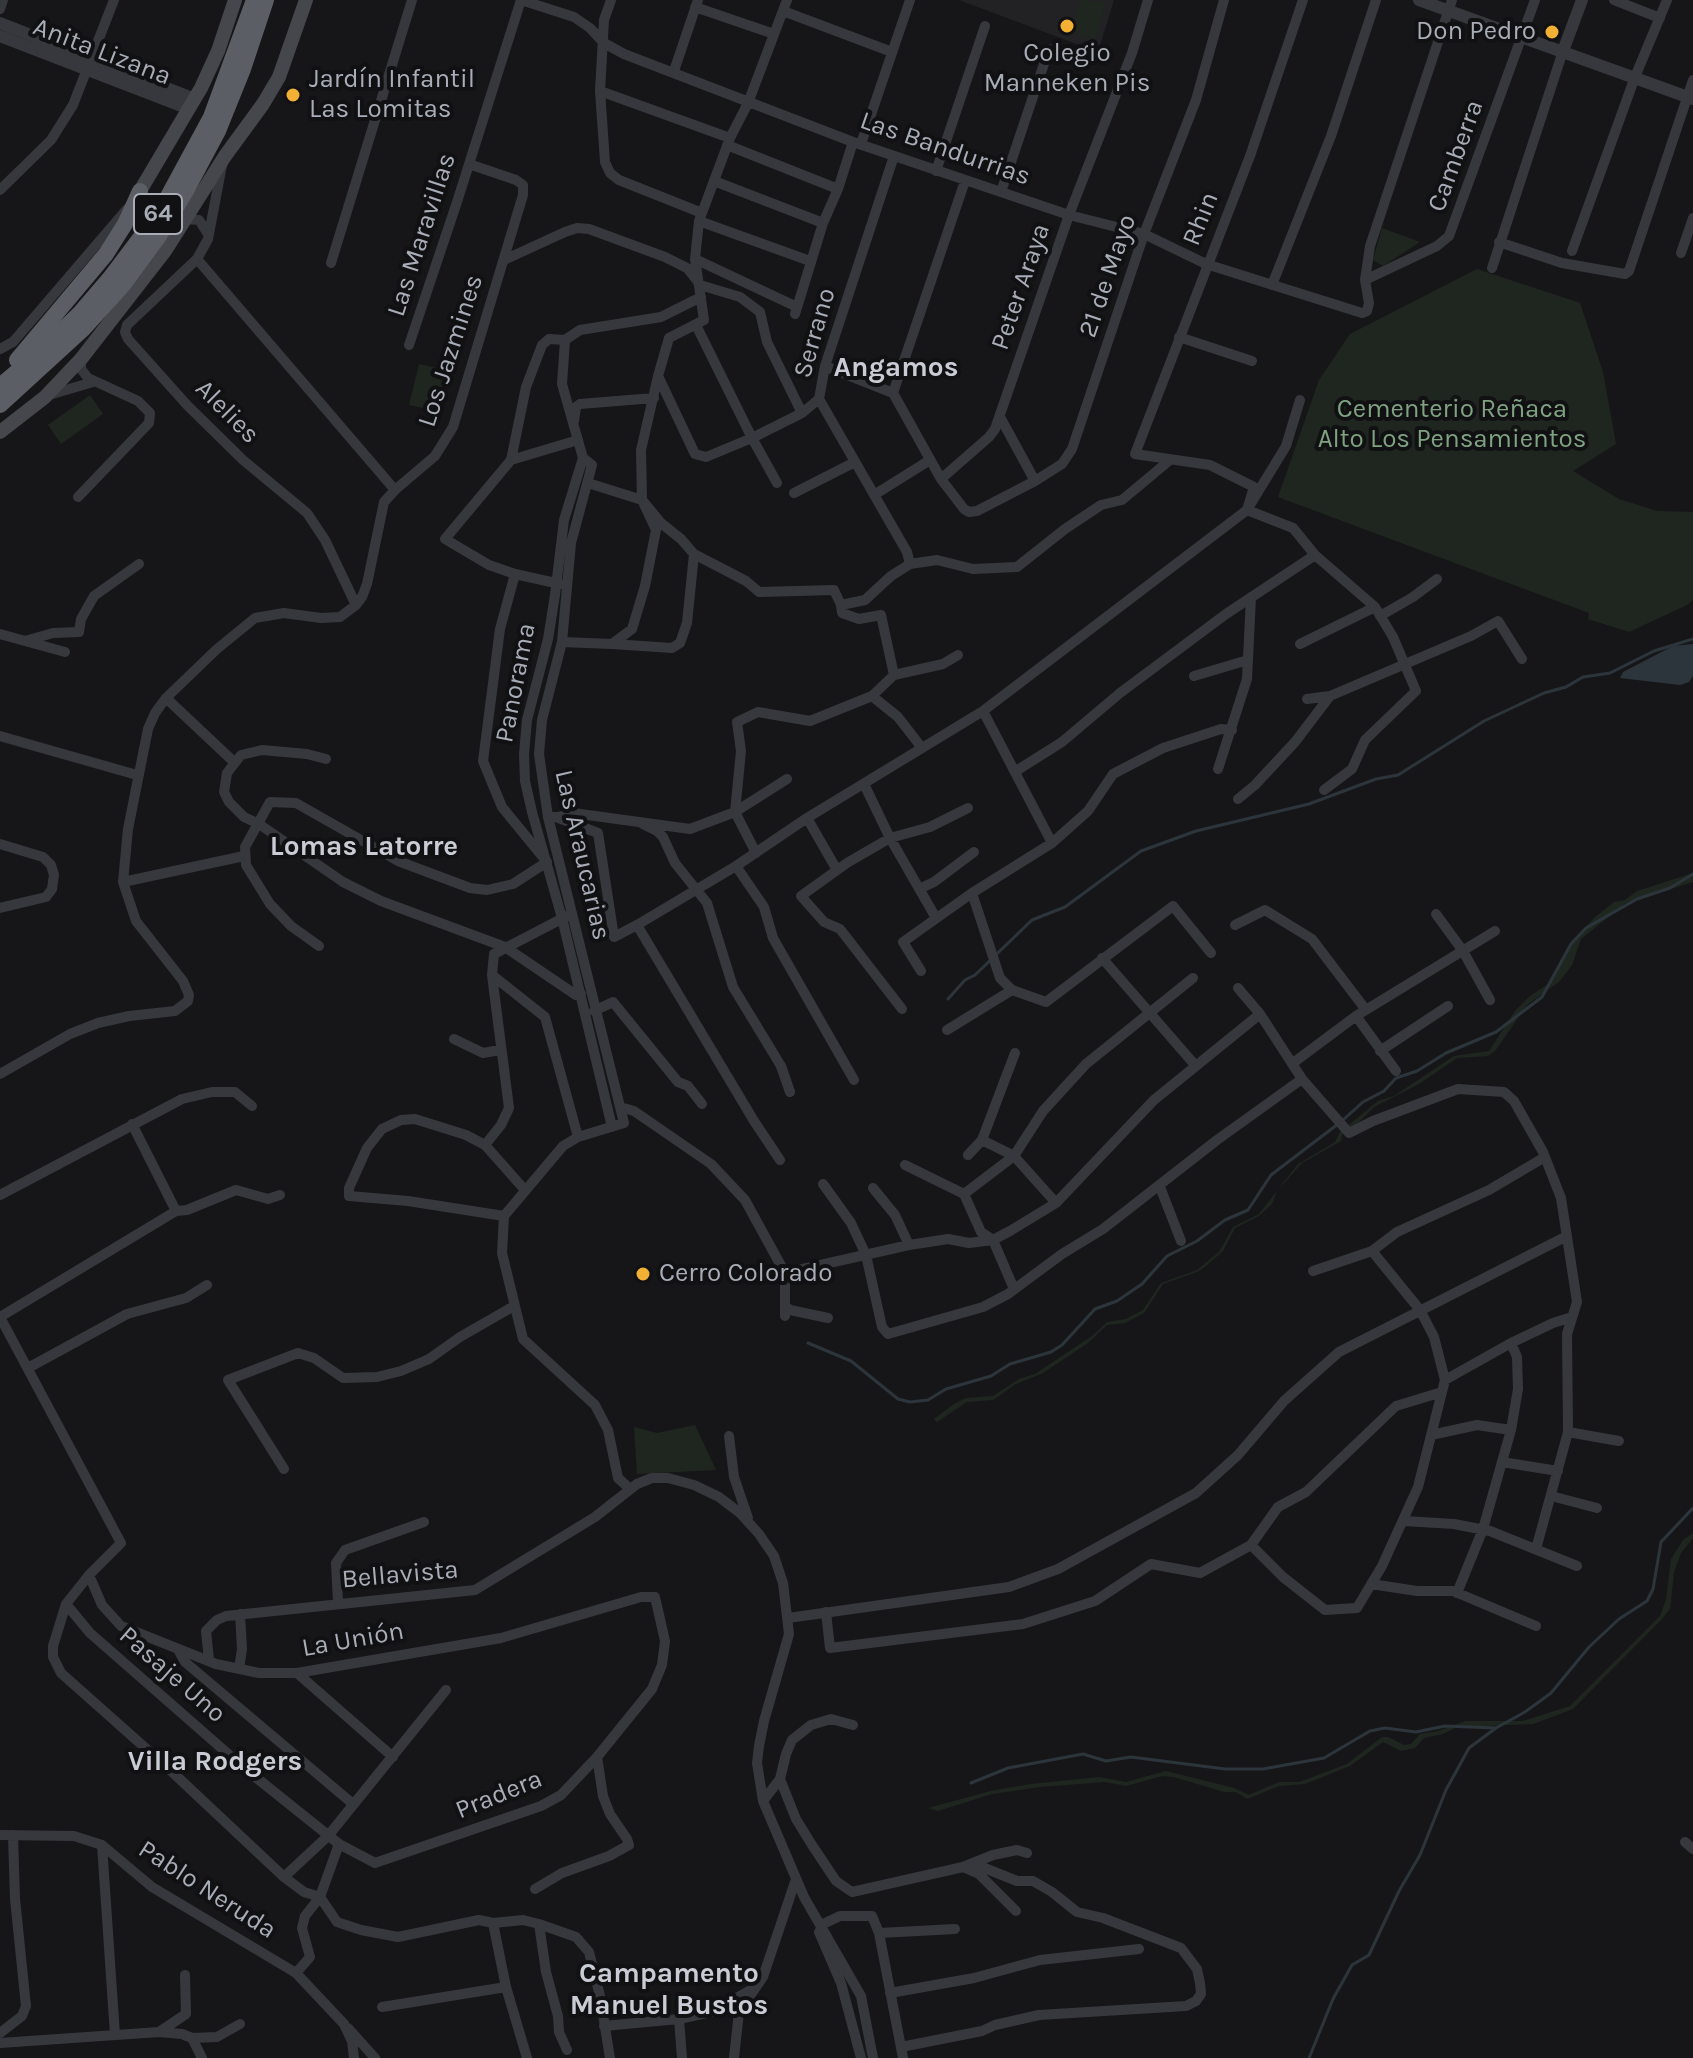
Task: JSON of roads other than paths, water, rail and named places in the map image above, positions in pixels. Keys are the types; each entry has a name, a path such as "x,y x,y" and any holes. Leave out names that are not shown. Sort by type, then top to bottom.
{"highway":[{"name":"64","path":"0,386 52,342 80,313 159,213 211,117 254,0"},
{"name":"64","path":"0,405 73,340 140,262 180,203 207,153 248,56 266,0"},
{"path":"248,56 273,0"},
{"path":"0,377 26,351 106,254 125,224 140,191"}],"main road":[{"path":"140,191 192,104 218,51 235,0"},
{"path":"0,432 45,397 81,359 165,251 279,77 306,0"}],"street":[{"path":"0,9 3,0"},
{"path":"0,190 51,140 73,105 114,0"},
{"path":"331,263 412,0"},
{"name":"Las Bandurrias","path":"521,0 574,17 604,43 624,54 674,71 748,103 965,181 1069,215 1144,234 1206,264 1355,312 1367,311 1369,303 1365,280"},
{"name":"Las Maravillas","path":"409,345 521,0"},
{"path":"611,0 604,20 600,91 605,162 610,173 700,217 810,261"},
{"path":"612,644 632,629 645,586 656,530 642,500 641,450 658,376 669,338 704,320 695,259 700,217 787,0"},
{"path":"695,259 796,310 823,223 857,143 910,0"},
{"name":"Peter Araya","path":"941,479 989,437 1000,417 1069,215 1132,53 1148,0"},
{"name":"21 de Mayo","path":"941,479 964,509 977,511 1062,464 1072,449 1144,234 1196,100 1224,0"},
{"name":"Rhin","path":"1170,460 1135,454 1250,156 1303,0"},
{"path":"1272,285 1331,136 1376,0"},
{"path":"1419,0 1450,5 1523,37 1690,98"},
{"name":"Camberra","path":"1365,280 1437,246 1449,236 1535,0"},
{"path":"1492,268 1582,0"},
{"path":"1614,0 1660,18"},
{"path":"1572,251 1635,77 1667,0"},
{"path":"674,71 696,4 774,34"},
{"path":"1365,280 1370,246 1450,5"},
{"path":"783,11 892,52"},
{"name":"Anita Lizana","path":"0,23 90,64 192,104"},
{"path":"936,171 985,26"},
{"name":"Anita Lizana","path":"0,36 90,64"},
{"path":"1001,192 1049,49"},
{"path":"1499,242 1562,263 1620,275 1629,271 1690,98 1693,80"},
{"path":"600,91 729,141 838,189"},
{"path":"225,156 208,239 197,259 395,490"},
{"name":"Serrano","path":"658,376 695,454 706,457 802,413 819,399 825,366 894,156"},
{"name":"Los Jazmines","path":"356,605 367,584 384,502 435,456 453,427 523,195 523,185 516,180 469,164"},
{"path":"714,181 823,223"},
{"path":"893,393 965,181"},
{"path":"0,349 13,342 140,191"},
{"path":"1681,253 1693,218"},
{"path":"186,219 203,223 208,239"},
{"path":"504,260 577,228 589,229 687,268 700,285 740,297 760,312 767,342 802,413"},
{"name":"Alelies","path":"197,259 127,325 125,332 128,339 187,405 279,492 307,513 325,540 356,605"},
{"path":"568,584 555,584 489,565 445,539 511,460 526,387 542,345 549,339 565,340 580,330 661,317 701,297"},
{"path":"696,325 777,483"},
{"path":"1179,337 1252,361"},
{"path":"565,340 562,384 583,458"},
{"path":"81,359 81,369 93,382"},
{"path":"825,366 893,393 941,479"},
{"path":"45,397 93,382 109,386 138,401 150,413 149,423 78,497"},
{"path":"573,424 576,407 580,404 654,398"},
{"path":"819,399 907,552 910,564"},
{"path":"552,817 598,833 614,937 637,925 983,711 1247,510 1286,446 1300,400"},
{"path":"1000,417 1035,481"},
{"path":"511,460 578,440"},
{"name":"Las Araucarias","path":"583,458 592,465 571,543 562,642 542,720 539,754 568,916 624,1123 612,1127"},
{"name":"Panorama","path":"583,458 564,520 548,639 527,720 525,781 547,862 568,916 581,994 612,1127"},
{"path":"874,495 930,460"},
{"path":"841,605 865,600 891,576 910,564 937,560 973,569 1017,567 1101,505 1122,500 1170,460 1210,465 1254,487 1247,510"},
{"path":"794,493 855,462"},
{"path":"588,483 642,500 694,554 746,581 759,592 834,590 842,613 859,619 881,615 894,675"},
{"path":"1247,510 1293,528 1315,555 1377,612 1393,637 1416,691 1365,740 1352,769 1324,790"},
{"path":"562,642 672,648 680,643 687,623 694,554"},
{"path":"1016,771 1062,742 1120,693 1251,597 1315,555"},
{"path":"25,641 53,633 79,632 81,619 94,596 139,564"},
{"path":"319,946 291,926 270,904 252,878 244,856 249,837 270,802 296,803 398,861 470,888 487,890 513,884 547,862 502,807 483,761 500,629 515,574"},
{"path":"1300,644 1413,597 1437,579"},
{"path":"1218,769 1247,679 1251,597"},
{"path":"0,1074 70,1034 98,1023 175,1011 188,1001 189,995 183,981 136,921 123,882 128,829 148,729 166,698 255,618 284,613 340,617 356,605"},
{"path":"1307,699 1330,696 1471,636 1498,621 1522,659"},
{"path":"0,634 65,652"},
{"path":"756,853 735,812 741,751 737,722 758,712 810,721 872,696 894,675 943,664 958,655"},
{"path":"1194,676 1248,660"},
{"path":"872,696 898,717 922,748"},
{"path":"1238,799 1295,742 1330,696"},
{"path":"166,698 234,762"},
{"path":"983,711 1052,843"},
{"path":"921,971 903,942 972,893 1052,843 1088,811 1113,774 1163,748 1221,729 1232,730"},
{"path":"0,736 137,775"},
{"path":"326,759 262,750 241,755 227,773 224,792 236,811 343,882 381,901 505,947 576,995 581,994"},
{"path":"552,817 573,813 690,829 735,812 787,779"},
{"path":"864,784 890,838 936,918"},
{"path":"902,1009 840,929 824,922 801,896 890,838 930,827 968,808"},
{"path":"807,818 837,870"},
{"path":"641,823 663,837 675,863 707,903 733,987 781,1066 790,1092"},
{"path":"0,844 43,857 51,865 54,875 52,889 46,897 0,908"},
{"path":"919,889 934,882 974,852"},
{"path":"123,882 244,856"},
{"path":"736,866 764,907 773,938 854,1080"},
{"path":"972,893 1000,978 1012,990 1046,1002 1173,906 1211,953"},
{"path":"1235,925 1265,910 1312,939 1361,1013 1380,1051 1396,1071"},
{"path":"1436,914 1463,951 1490,1000"},
{"path":"485,1145 506,1118 509,1108 492,975 494,954 568,916"},
{"path":"637,925 780,1160"},
{"path":"1293,1063 1361,1013 1495,931"},
{"path":"1102,958 1195,1065"},
{"path":"492,975 545,1017 578,1137"},
{"path":"964,1194 1014,1156 1043,1111 1086,1064 1193,978"},
{"path":"1238,988 1260,1014 1302,1079 1349,1133 1458,1089 1504,1092 1514,1101 1545,1157 1561,1198 1577,1302 1567,1334 1568,1432 1536,1549"},
{"path":"947,1030 1012,990"},
{"path":"594,1011 613,1002 678,1082 688,1086 702,1104"},
{"path":"1380,1051 1448,1006"},
{"path":"785,1273 909,1245 948,1239 969,1243 993,1240 1056,1203 1154,1100 1260,1014"},
{"path":"454,1039 483,1053 500,1050"},
{"path":"968,1155 982,1140 1015,1053"},
{"path":"823,1184 851,1223 866,1255 882,1327 888,1334 983,1307 1014,1289 1103,1229 1217,1140 1302,1079"},
{"path":"0,1195 182,1099 212,1092 235,1092 252,1106"},
{"path":"620,1107 634,1111 711,1164 745,1200 785,1273 785,1311 828,1318"},
{"path":"504,1216 408,1201 349,1196 349,1188 367,1148 382,1129 401,1120 415,1119 466,1135 485,1145 524,1189"},
{"path":"132,1124 176,1211"},
{"path":"612,1127 578,1137 563,1146 504,1216 502,1253 514,1306 523,1339 595,1405 608,1430 618,1478 630,1489 652,1478 668,1478 694,1485 719,1497 750,1523 774,1556 783,1583 789,1634 764,1721 757,1763 763,1801 841,1983 861,2058"},
{"path":"982,1140 1014,1156 1056,1203"},
{"path":"1313,1271 1372,1251 1397,1232 1489,1190 1545,1157"},
{"path":"905,1165 964,1194 981,1232 993,1240 1014,1289"},
{"path":"1160,1187 1181,1241"},
{"path":"873,1188 895,1215 909,1245"},
{"path":"280,1195 268,1199 236,1190 187,1210 176,1211 0,1317 121,1543 66,1604 53,1646 53,1657 61,1673 284,1877 304,1892 320,1897 337,1922 398,1937 479,1920 493,1923 523,1920 576,1937 589,1952 610,2058"},
{"path":"788,1618 1009,1587 1058,1569 1196,1493 1238,1455 1284,1401 1339,1352 1567,1236"},
{"path":"1251,1545 1283,1577 1325,1610 1357,1608 1404,1521 1418,1487 1445,1380 1434,1337 1420,1310 1372,1251"},
{"path":"28,1368 127,1314 186,1298 207,1285"},
{"path":"284,1469 228,1380 298,1353 314,1358 343,1378 377,1377 401,1371 429,1359 514,1306"},
{"path":"1445,1380 1511,1343 1572,1317"},
{"path":"1457,1593 1483,1529 1511,1430 1518,1389 1517,1357 1511,1343"},
{"path":"826,1612 830,1648 1023,1624 1095,1601 1151,1564 1200,1573 1251,1545 1278,1507 1306,1492 1396,1406 1442,1392"},
{"path":"1431,1435 1477,1425 1511,1430"},
{"path":"1568,1432 1619,1441"},
{"path":"729,1436 734,1477 750,1523"},
{"path":"1502,1462 1558,1471"},
{"name":"Bellavista","path":"209,1660 206,1631 226,1616 475,1590 595,1517 630,1489"},
{"path":"1551,1496 1597,1508"},
{"path":"1404,1521 1483,1529 1577,1566"},
{"path":"338,1603 336,1563 345,1550 424,1522"},
{"name":"La Unión","path":"89,1575 102,1605 121,1626 224,1667 259,1673 297,1673 501,1638 641,1597 655,1597"},
{"path":"1371,1584 1457,1593 1536,1626"},
{"name":"Pradera","path":"328,1836 375,1863 541,1806 561,1795 597,1757 652,1689 662,1665 665,1641 655,1597"},
{"name":"Pasaje Uno","path":"66,1604 90,1633 243,1767 328,1836"},
{"path":"239,1669 242,1649 240,1614"},
{"path":"179,1651 185,1662 353,1804"},
{"path":"297,1673 393,1757"},
{"path":"284,1877 328,1836 446,1690"},
{"path":"763,1801 780,1779 792,1740 811,1725 831,1719 853,1725"},
{"path":"535,1889 562,1873 609,1856 629,1845 603,1796 597,1757"},
{"path":"780,1779 796,1819 819,1857 836,1881 852,1892 963,1867 1017,1850 1027,1853"},
{"name":"Pablo Neruda","path":"0,1835 74,1836 102,1845 152,1887 296,1973 327,2002 375,2058"},
{"path":"0,2033 22,2016 26,2006 15,1899 13,1835"},
{"path":"296,1973 310,1957 311,1951 302,1928 305,1916 320,1897 339,1844"},
{"path":"102,1845 115,2035"},
{"path":"963,1867 979,1874 1016,1911"},
{"path":"821,1925 840,1916 872,1916 879,1933 902,2052 1039,2015 1186,2006 1201,1994 1197,1969 1181,1948 1103,1918 1077,1912 1033,1881 1017,1881 982,1867 963,1867"},
{"path":"734,2058 739,2012 763,1977 796,1879"},
{"path":"804,1897 861,1996 873,2058"},
{"path":"493,1923 506,1987 527,2058"},
{"path":"539,1924 559,2032 567,2050"},
{"path":"879,1933 955,1929"},
{"path":"890,1993 974,1978 1040,1960 1139,1949"},
{"path":"159,2032 186,2014 185,1975"},
{"path":"382,2007 506,1987"},
{"path":"604,2026 679,2019 711,2012 752,1990"},
{"path":"679,2019 682,2058"},
{"path":"0,2043 159,2032 192,2038 217,2037 240,2024"},
{"path":"344,2024 352,2041 354,2058"},
{"path":"192,2038 202,2058"}],"waterway":[{"path":"948,999 1032,920 1065,907 1141,851 1196,831 1309,804 1376,779 1398,775 1484,721 1544,693 1566,687 1583,677 1610,673 1654,651 1693,639"},
{"path":"1343,1120 1363,1102 1384,1091 1396,1078 1417,1071 1446,1053 1496,1032 1542,997 1571,944 1586,928 1637,899 1670,888 1693,874"},
{"path":"808,1343 851,1361 898,1399 910,1402 928,1400 946,1389 991,1376 1010,1364 1051,1352 1062,1345 1095,1309 1117,1301 1142,1284 1167,1256 1197,1241 1225,1220 1248,1210 1271,1175 1338,1124"},
{"path":"1309,2058 1333,1999 1352,1965 1369,1955 1420,1855 1446,1790 1469,1748 1551,1693 1589,1647 1619,1619 1647,1601 1653,1589 1661,1542 1693,1508"},
{"path":"971,1783 1008,1768 1083,1754 1106,1761 1131,1757 1225,1769 1263,1769 1324,1758 1370,1731 1385,1728 1416,1732 1445,1726 1496,1728"}],"place":[{"name":"Colegio Manneken Pis","path":"1067,26"},
{"name":"Don Pedro","path":"1552,32"},
{"name":"Jardín Infantil Las Lomitas","path":"293,95"},
{"name":"Cerro Colorado","path":"643,1274"}],"district":[{"name":"Angamos","path":"896,368"},
{"name":"Lomas Latorre","path":"364,847"},
{"name":"Villa Rodgers","path":"215,1762"},
{"name":"Campamento Manuel Bustos","path":"669,1990"}],"park label":[{"name":"Cementerio Reñaca Alto Los Pensamientos","path":"1452,425"}]}
